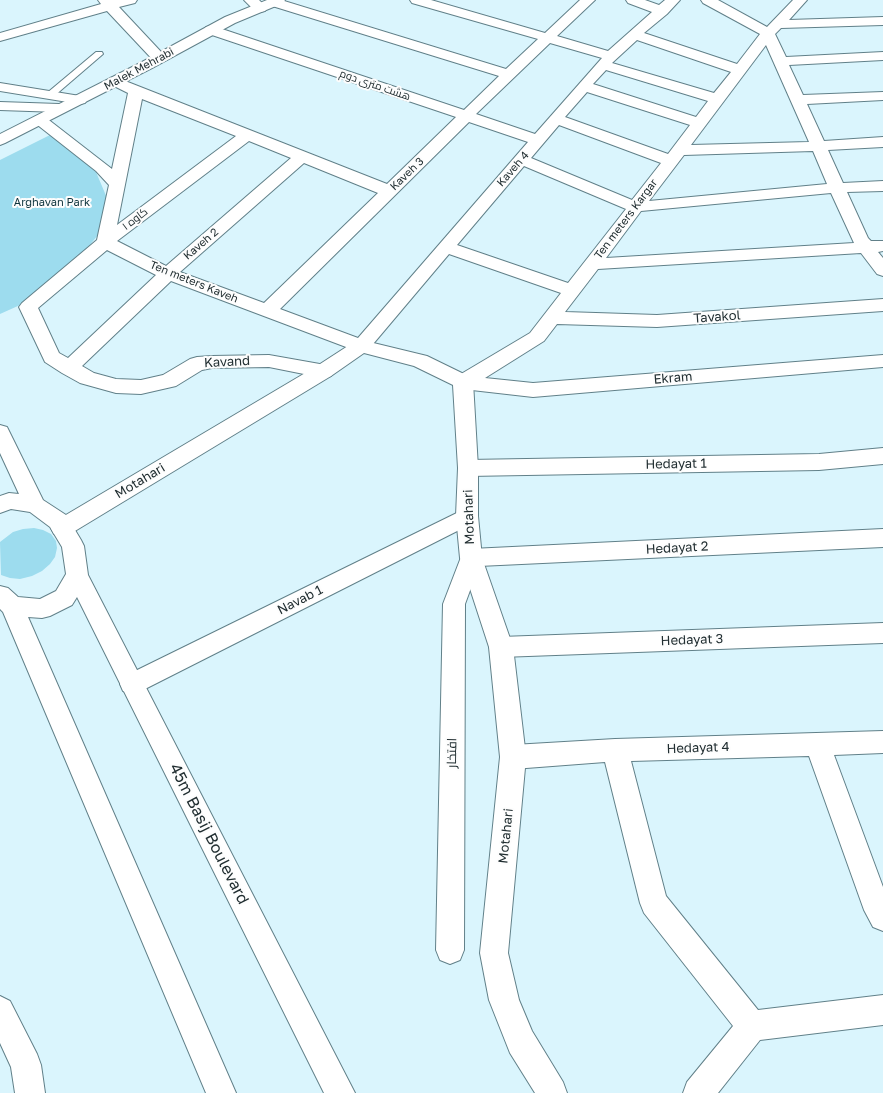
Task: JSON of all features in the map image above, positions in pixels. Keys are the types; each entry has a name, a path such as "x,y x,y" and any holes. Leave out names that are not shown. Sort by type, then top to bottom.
{"street":[{"path":"0,37 108,3 130,0"},
{"path":"417,0 548,38 717,99"},
{"name":"Kaveh 3","path":"267,311 509,74 588,0"},
{"path":"633,0 662,10"},
{"name":"Kaveh 4","path":"361,346 584,86 608,60 673,0"},
{"path":"708,0 772,28 883,21"},
{"name":"Ten meters Kargar","path":"463,382 537,337 739,70 772,28 800,0"},
{"path":"276,1 509,74"},
{"name":"Malek Mehrabi","path":"0,140 80,100 230,20 256,4 276,1"},
{"path":"108,3 159,58"},
{"path":"772,28 781,61 860,239 883,270"},
{"name":"هشت متری دوم","path":"211,30 538,140"},
{"path":"635,34 739,70"},
{"path":"781,61 883,56"},
{"path":"115,81 246,136 389,191"},
{"path":"584,86 699,123"},
{"path":"0,87 80,100"},
{"path":"105,242 136,91"},
{"path":"798,100 883,96"},
{"path":"0,106 62,108"},
{"path":"556,119 675,156 883,142"},
{"path":"40,120 102,168 116,183"},
{"name":"کاوه ۱","path":"28,307 105,242 246,136"},
{"name":"Kaveh 2","path":"69,368 168,274 301,157"},
{"path":"522,160 635,207 837,188 883,186"},
{"name":"Ten meters Kaveh","path":"105,242 168,274 361,346"},
{"path":"592,264 883,246"},
{"path":"446,247 572,291"},
{"name":"Tavakol","path":"551,318 657,322 883,305"},
{"name":"Kavand","path":"28,307 52,357 87,378 116,386 141,387 169,382 197,364 212,362 269,361 324,371"},
{"path":"361,346 420,361 463,382"},
{"name":"Motahari","path":"62,528 324,371 361,346"},
{"name":"Ekram","path":"463,382 533,390 883,361"},
{"name":"Motahari","path":"463,382 468,468 467,516 472,558 501,647 513,757 494,953 504,1000 521,1042 552,1093"},
{"path":"0,432 35,505"},
{"name":"Hedayat 1","path":"468,468 818,462 883,456"},
{"path":"0,506 9,501 35,505"},
{"name":"45m Basij Boulevard","path":"35,505 58,521 73,546 77,575 340,1093"},
{"name":"Navab 1","path":"132,684 467,516"},
{"name":"Hedayat 2","path":"472,558 883,538"},
{"name":"افتخار","path":"450,950 454,604 472,558"},
{"path":"6,600 42,609 64,598 77,575"},
{"path":"6,600 222,1093"},
{"name":"Hedayat 3","path":"501,647 883,633"},
{"name":"Hedayat 4","path":"513,757 615,750 883,742"},
{"path":"817,744 874,900 883,917"},
{"path":"615,750 654,903 752,1026"},
{"path":"698,1093 752,1026 883,1010"},
{"path":"0,1011 26,1065 30,1093"}],"lane":[{"path":"50,95 99,54"}],"green space":[{"name":"Arghavan Park","path":"52,134 96,172 107,198 98,235 76,262 29,301 0,314 0,160"},
{"path":"34,528 51,534 56,541 57,548 55,557 42,571 32,576 20,579 1,575 0,542 13,532"}]}
